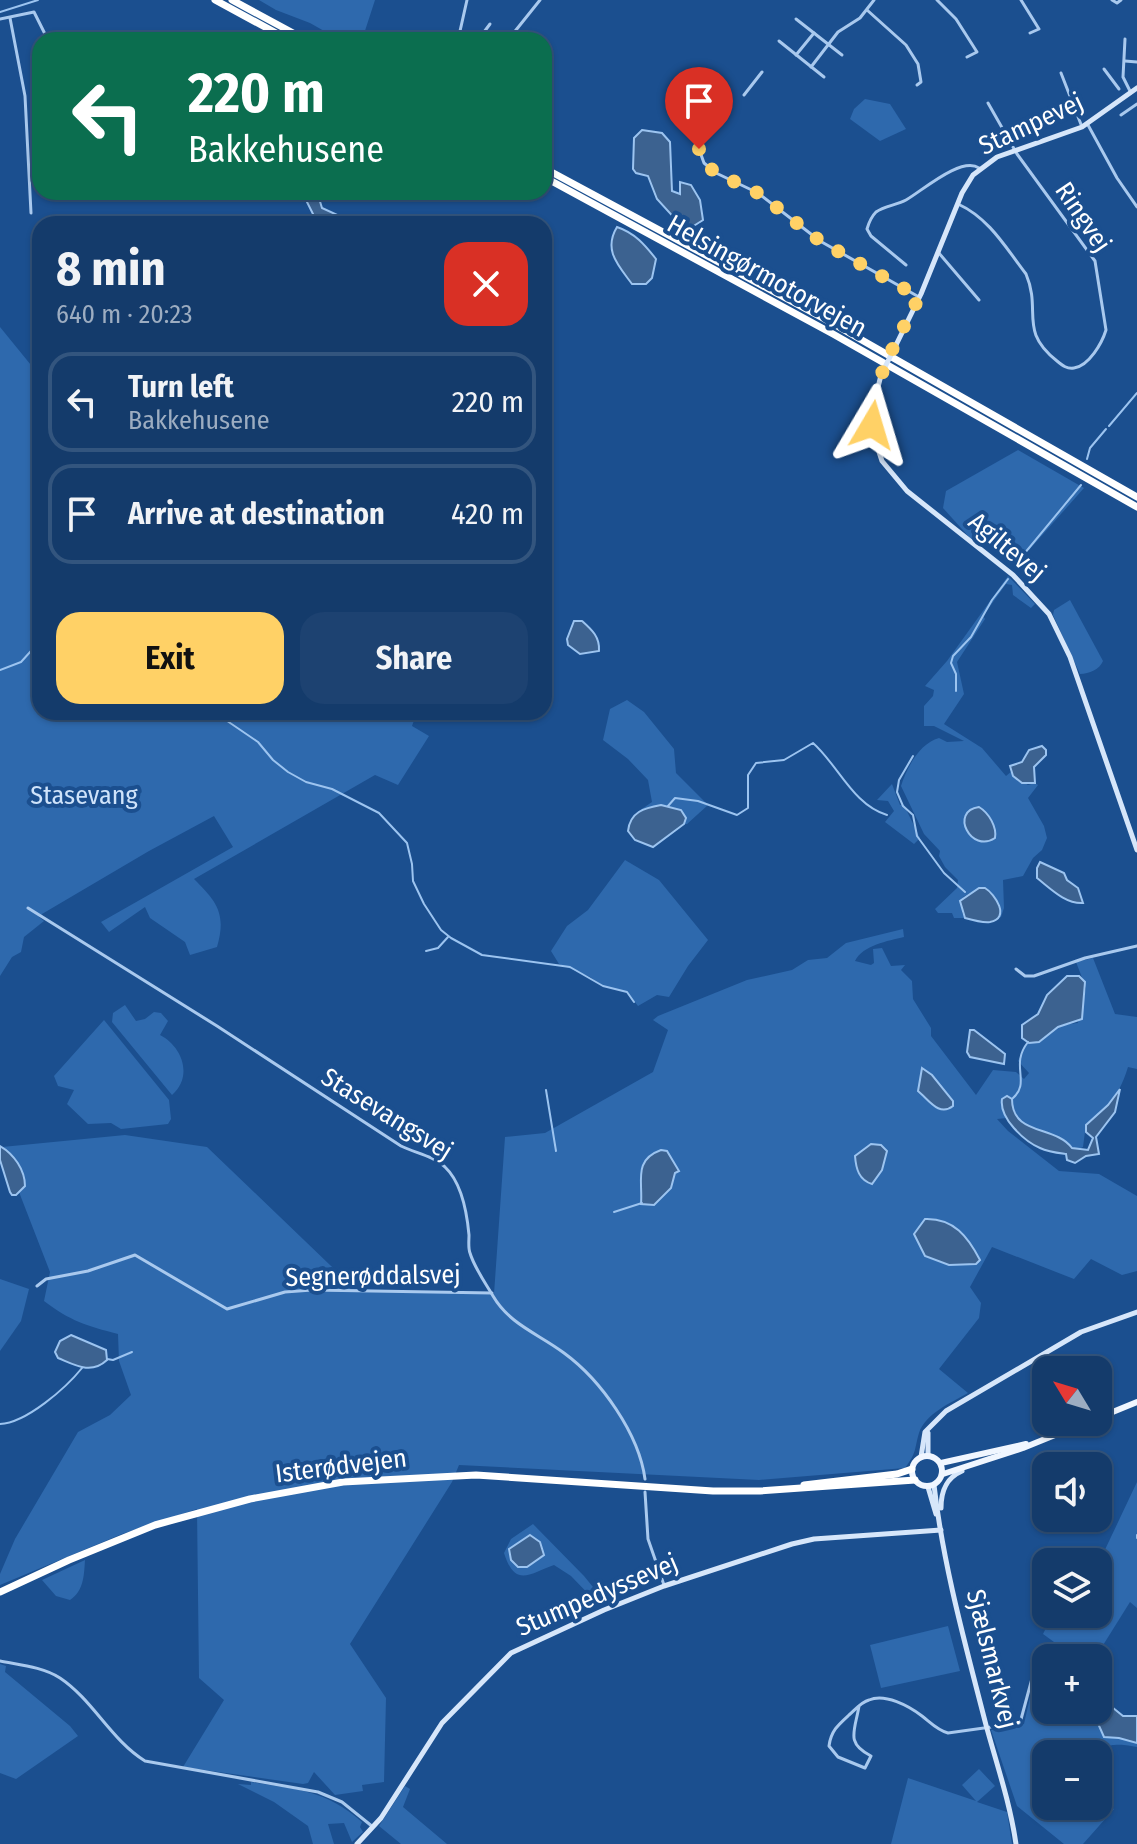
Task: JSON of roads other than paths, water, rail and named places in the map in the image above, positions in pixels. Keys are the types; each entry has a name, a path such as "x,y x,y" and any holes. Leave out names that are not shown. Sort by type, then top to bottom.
{"highway":[{"path":"213,0 228,2 290,32"},
{"path":"228,2 276,32"},
{"name":"Helsingørmotorvejen","path":"552,172 832,323 1137,497"},
{"name":"Helsingørmotorvejen","path":"552,181 833,334 1137,507"},
{"name":"Isterødvejen","path":"705,1489 800,1485 897,1474 912,1469"},
{"name":"Isterødvejen","path":"0,1592 155,1525 250,1499 331,1484 386,1478 476,1475 705,1489 792,1490 915,1480"}],"main road":[{"path":"1112,1412 1137,1402"},
{"path":"1030,1443 941,1463 924,1456 912,1469 915,1480 931,1486 943,1474 1003,1455 1049,1436"},
{"path":"941,1463 943,1474"}],"street":[{"path":"460,32 467,0"},
{"path":"514,32 540,0"},
{"path":"811,67 838,32 860,18 874,0"},
{"path":"937,0 956,19 977,52 967,57"},
{"path":"1021,0 1039,29 1030,33"},
{"path":"1112,0 1117,3 1121,0"},
{"path":"867,10 906,45 918,64 921,82 917,85"},
{"path":"0,19 34,12 44,32"},
{"path":"10,18 25,96 31,213"},
{"path":"796,19 842,55"},
{"path":"484,32 490,24"},
{"path":"796,55 814,33"},
{"path":"1125,39 1123,77 1134,90"},
{"path":"779,41 824,77"},
{"path":"1125,61 1137,62"},
{"path":"1104,69 1119,89"},
{"path":"744,95 762,72"},
{"path":"1061,73 1085,125 1137,207"},
{"path":"746,77 754,83"},
{"path":"1112,80 1123,77"},
{"name":"Stampevej","path":"919,297 967,184 979,168 997,157 1085,125 1134,90"},
{"path":"988,103 1015,151"},
{"path":"1121,115 1137,104"},
{"path":"699,149 704,163 716,173 758,193 820,241 919,297"},
{"name":"Ringvej","path":"958,204 984,219 1026,274 1030,284 1035,333 1040,346 1064,366 1076,368 1086,363 1106,330 1095,261 1015,151"},
{"path":"906,265 871,236 867,229 869,221 881,209 908,199 945,174 968,165 979,168"},
{"path":"938,252 979,300"},
{"name":"Agiltevej","path":"919,297 881,375 872,412 874,437 882,461 907,491 1013,575 1049,614 1070,657 1137,850"},
{"name":"Stasevangsvej","path":"28,908 401,1146 446,1168 456,1183 465,1207 471,1256 492,1293 513,1319 564,1353 584,1371 629,1430 643,1464 645,1479"},
{"path":"1016,969 1025,976 1034,976 1085,958 1137,946"},
{"name":"Segnerøddalsvej","path":"37,1286 46,1279 88,1271 135,1255 227,1309 285,1292 312,1290 492,1293"},
{"path":"924,1456 933,1422 946,1411 1081,1332 1137,1312"},
{"name":"Sjælsmarkvej","path":"941,1527 942,1494 951,1478 965,1469 1003,1455"},
{"name":"Sjælsmarkvej","path":"931,1486 1016,1844"},
{"path":"645,1492 648,1539 664,1586"},
{"name":"Stumpedyssevej","path":"357,1844 373,1827 442,1723 511,1653 577,1621 664,1586 814,1539 941,1527"},
{"path":"0,1661 36,1669 61,1679 128,1748 145,1761 318,1792 342,1802 373,1827"},
{"path":"859,1706 854,1743 857,1749 871,1756 865,1768 838,1757 829,1746 830,1736 836,1727 859,1706 869,1699 882,1698 908,1706 943,1732 952,1734 1020,1723 1032,1679"}],"waterway":[{"path":"0,12 38,0"},
{"path":"1109,426 1137,393"},
{"path":"1087,459 1090,448 1106,429"},
{"path":"1024,554 1081,485"},
{"path":"32,503 32,510"},
{"path":"956,691 956,674 951,663 953,656 971,637 1008,579"},
{"path":"0,670 21,662 32,650"},
{"path":"226,720 258,742 288,772 306,782 332,789 379,813 407,843 413,881 441,930 451,938 482,955 570,967 603,986 627,992 634,1002"},
{"path":"668,806 675,798 698,801 737,815 748,808 748,775 756,763 784,760 813,743 855,794 875,810 887,815"},
{"path":"913,756 899,780 897,792 903,806 913,815 917,836 944,873 965,892"},
{"path":"426,951 438,948 448,937"},
{"path":"1012,1099 1020,1086 1020,1059 1028,1042"},
{"path":"546,1090 556,1151"},
{"path":"614,1212 642,1203"},
{"path":"107,1359 113,1360 132,1352"},
{"path":"0,1424 22,1418 33,1411 82,1368"}],"park label":[{"name":"Stasevang","path":"84,795"}]}
